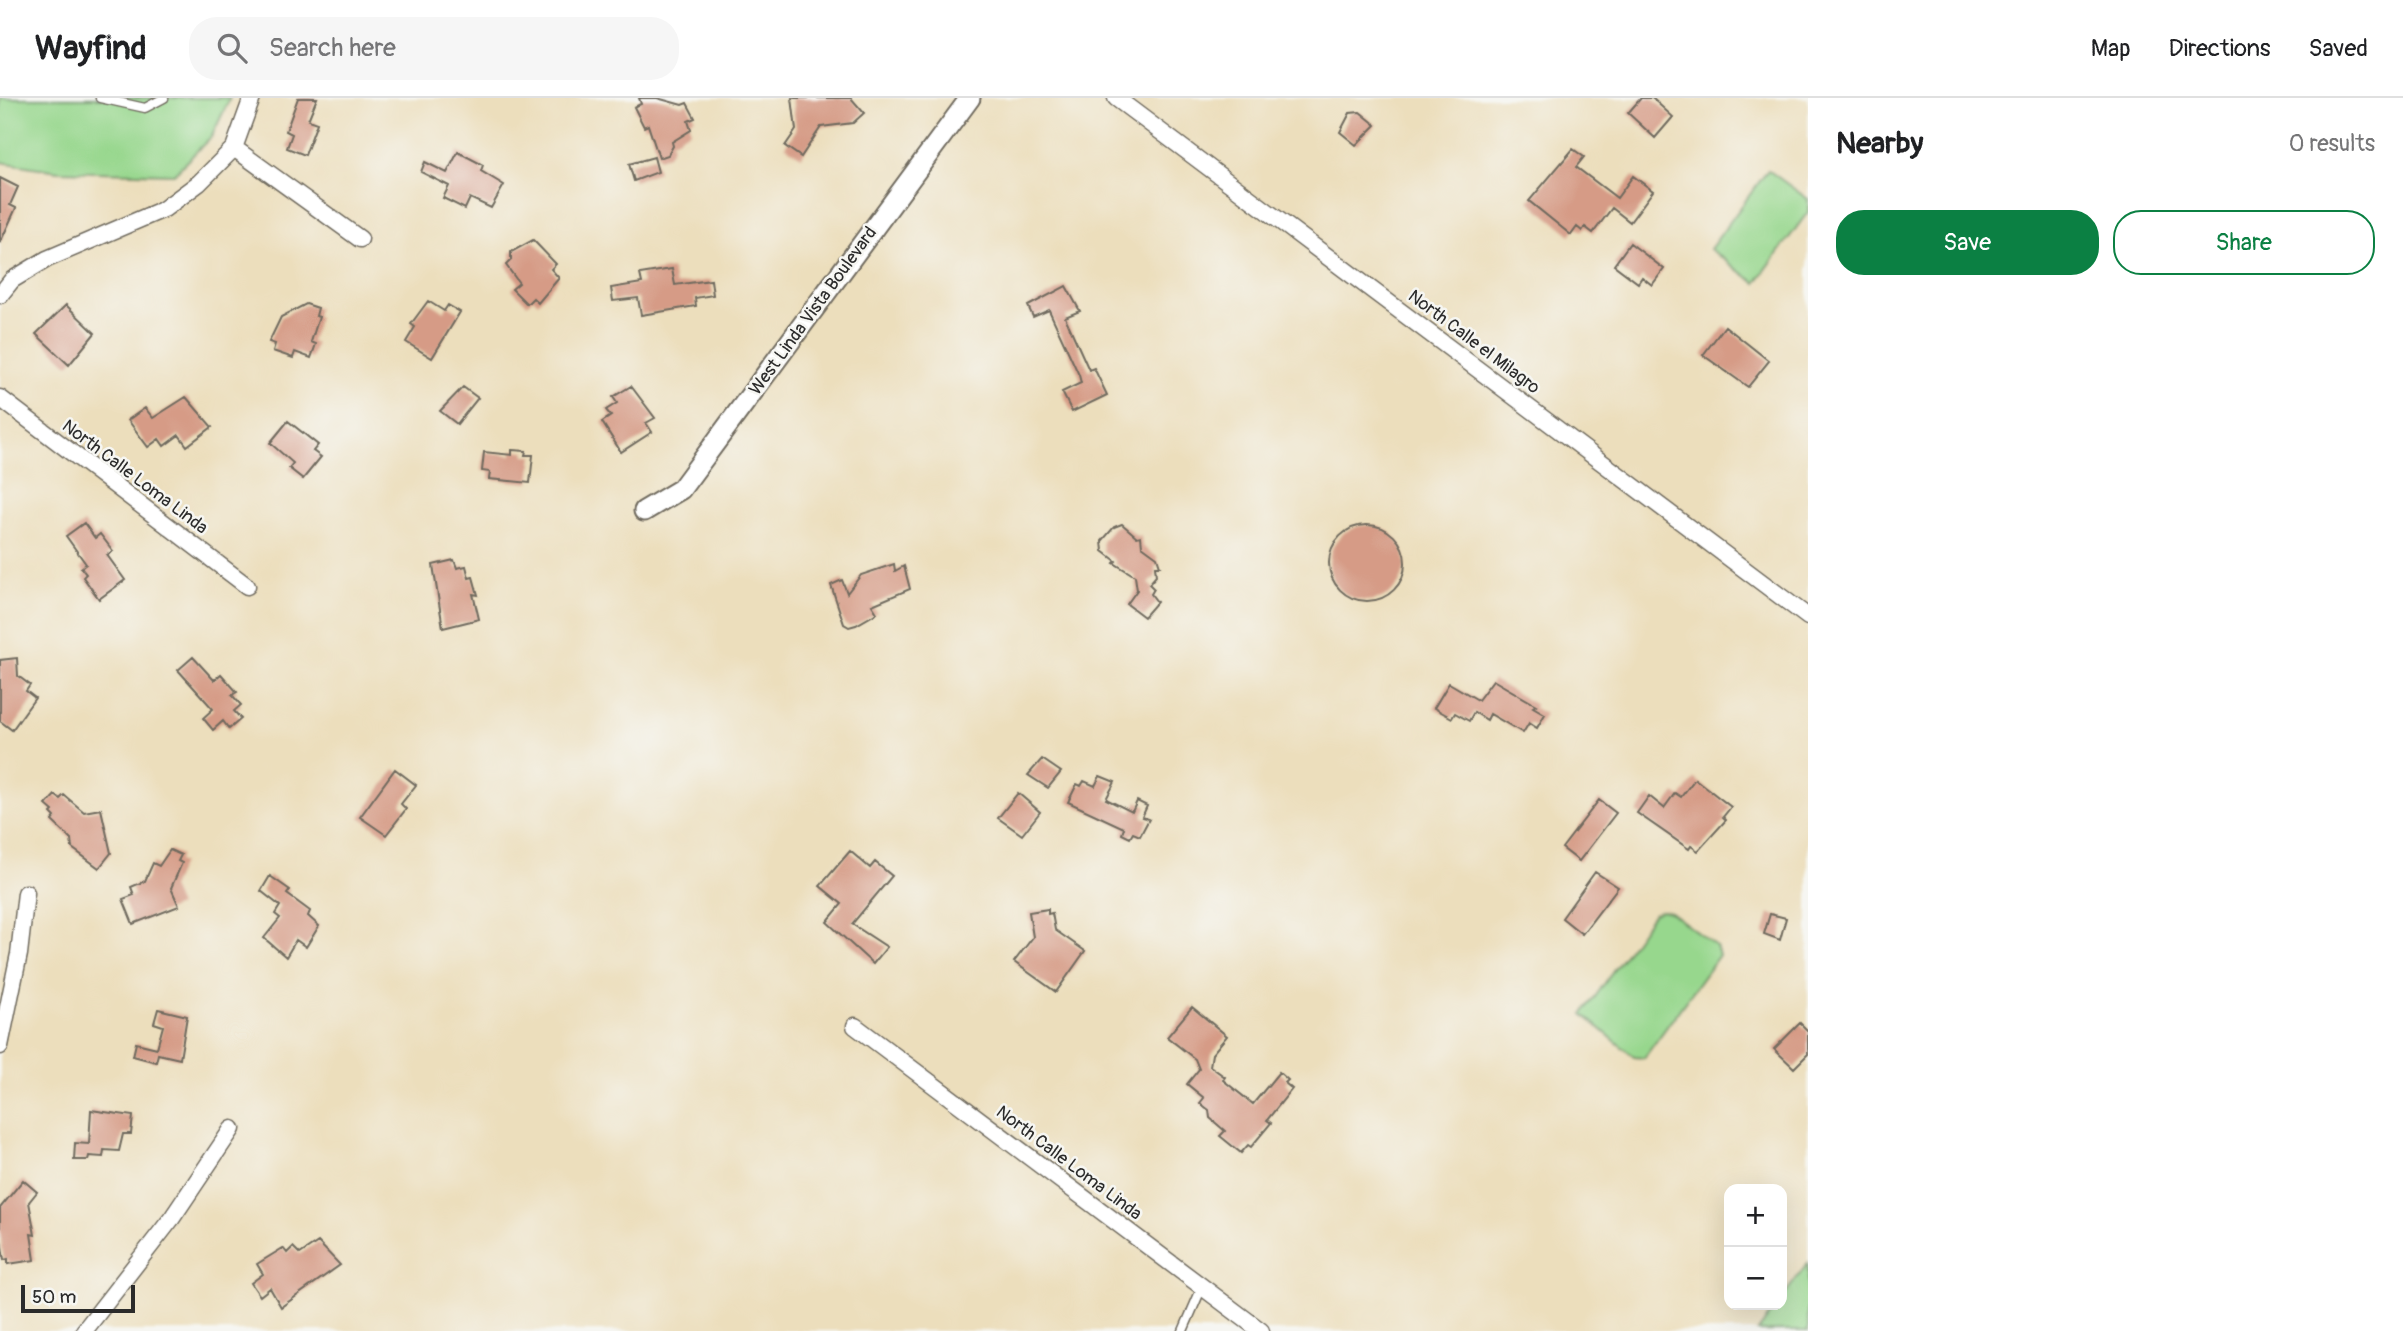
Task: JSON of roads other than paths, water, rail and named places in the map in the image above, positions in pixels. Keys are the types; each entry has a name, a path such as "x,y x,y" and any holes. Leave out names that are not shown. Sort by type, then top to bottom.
{"street":[{"path":"0,295 12,280 47,259 164,209 199,183 234,148 252,98"},
{"name":"West Linda Vista Boulevard","path":"644,511 681,489 970,98"},
{"name":"North Calle el Milagro","path":"1116,98 1808,617"},
{"path":"234,148 360,239"},
{"name":"North Calle Loma Linda","path":"0,398 247,586"},
{"path":"0,1046 19,954 26,893"},
{"name":"North Calle Loma Linda","path":"855,1026 1261,1331"},
{"path":"84,1331 172,1218 232,1129"}],"lane":[{"path":"100,98 145,108 163,98"},
{"path":"1183,1331 1202,1287"}]}
